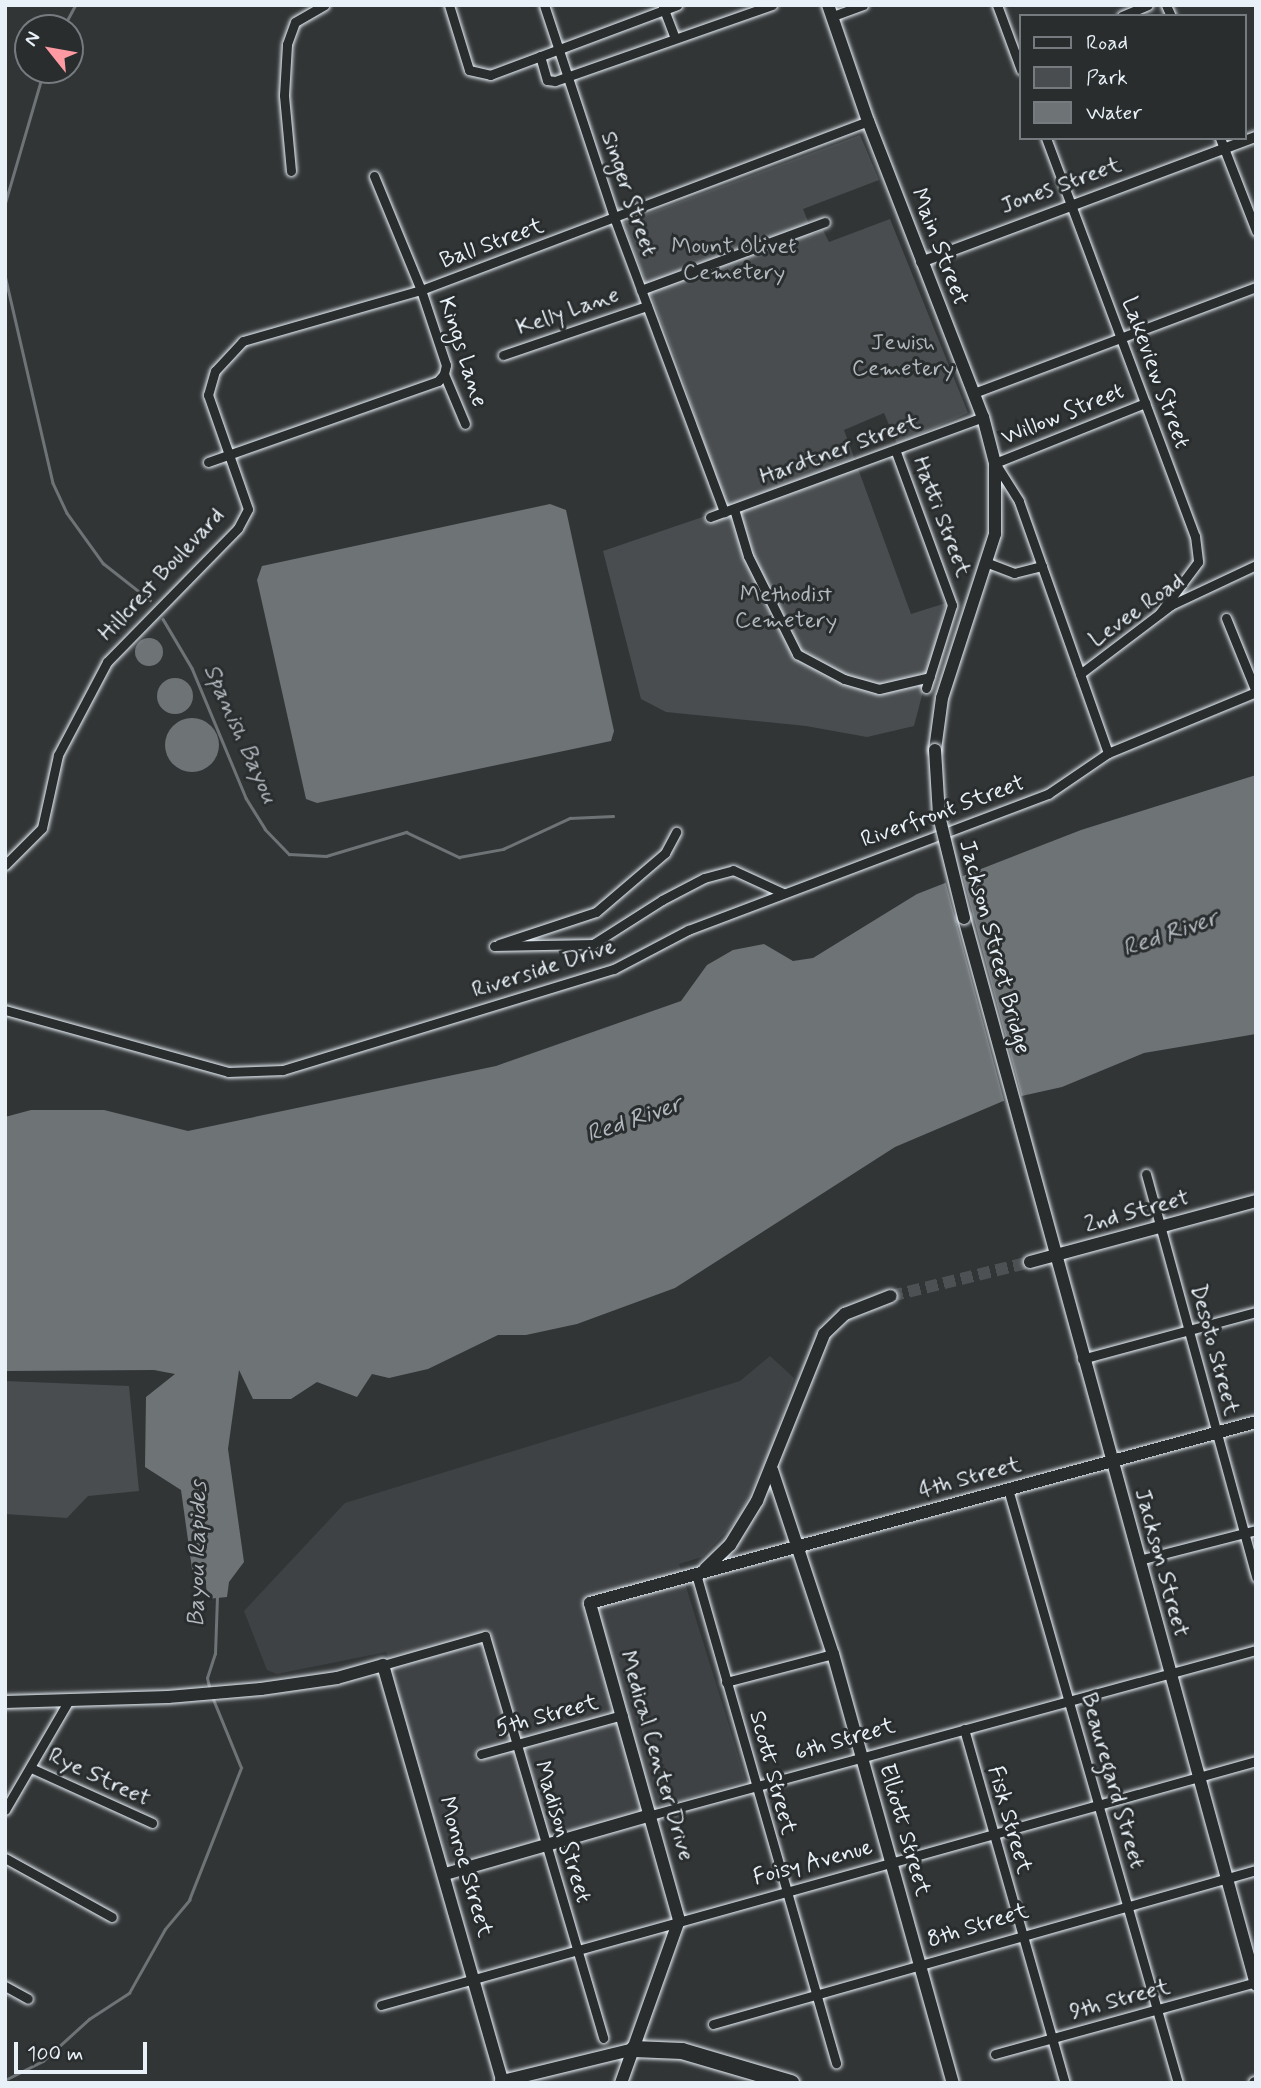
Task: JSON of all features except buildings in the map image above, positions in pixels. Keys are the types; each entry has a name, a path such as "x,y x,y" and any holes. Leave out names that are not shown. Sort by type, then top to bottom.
{"highway":[{"path":"634,2049 682,2051 791,2083"}],"main road":[{"name":"Main Street","path":"830,11 921,262 983,417 995,463 997,506 988,563 942,698 935,750"},
{"name":"Jackson Street Bridge","path":"935,750 944,842 1027,1153"},
{"name":"Jackson Street","path":"1027,1153 1256,1983"},
{"name":"2nd Street","path":"1030,1262 1256,1201"},
{"path":"696,1574 730,1545 772,1470 811,1356 824,1334 845,1314 891,1296"},
{"name":"4th Street","path":"590,1603 1256,1422"},
{"name":"Elliott Street","path":"772,1470 800,1546 833,1654 953,2083"},
{"name":"Medical Center Drive","path":"590,1603 679,1920"},
{"path":"5,1702 167,1697 261,1689 337,1678 383,1665"},
{"name":"Monroe Street","path":"383,1665 475,1977 502,2082"},
{"name":"6th Street","path":"445,1874 651,1815"},
{"path":"621,2083 679,1920"},
{"path":"502,2082 634,2049"}],"street":[{"path":"291,172 284,95 287,44 295,22 325,5"},
{"path":"449,5 469,70 490,75 677,5"},
{"name":"Singer Street","path":"544,5 561,48 615,220 724,512"},
{"path":"540,56 547,80 569,76 772,5"},
{"path":"830,11 863,5"},
{"path":"997,5 1019,57"},
{"path":"1127,14 1148,5"},
{"path":"663,8 675,38"},
{"name":"Ball Street","path":"227,454 208,395 215,370 243,341 421,290 615,220 868,121"},
{"name":"Jones Street","path":"921,262 1070,203 1256,137"},
{"name":"Lakeview Street","path":"1047,140 1199,555 1192,572 1160,613"},
{"path":"1221,140 1256,231"},
{"name":"Kings Lane","path":"374,176 421,290 446,365 444,374 466,424"},
{"name":"Kelly Lane","path":"641,290 825,222"},
{"path":"974,393 1256,287"},
{"name":"Kelly Lane","path":"503,355 647,306"},
{"path":"208,462 438,381 444,374"},
{"name":"Willow Street","path":"995,463 1145,403"},
{"name":"Hardtner Street","path":"710,517 896,452 983,417"},
{"name":"Hatti Street","path":"896,452 952,606 926,688"},
{"name":"Hillcrest Boulevard","path":"5,865 42,828 58,755 107,662 237,528 248,509 227,454"},
{"path":"995,463 1019,501 1108,753 1256,692 1226,618"},
{"path":"734,509 748,556 797,653 844,679 879,689 930,677"},
{"path":"988,563 1014,573 1042,566"},
{"name":"Levee Road","path":"1080,674 1160,613 1256,565"},
{"name":"Riverfront Street","path":"783,893 1048,794 1108,753"},
{"name":"Riverside Drive","path":"676,832 665,853 596,912 494,946 593,944 662,900 704,878 733,870 783,893"},
{"name":"Riverside Drive","path":"5,1010 228,1072 283,1070 596,976 688,930 783,893"},
{"name":"Desoto Street","path":"1146,1174 1256,1577"},
{"path":"1082,1359 1256,1312"},
{"name":"Beauregard Street","path":"1008,1489 1178,2083"},
{"path":"1139,1560 1256,1530"},
{"name":"Scott Street","path":"696,1574 784,1891 836,2063"},
{"name":"Madison Street","path":"383,1665 485,1636 544,1847 603,2038"},
{"name":"6th Street","path":"651,1815 1256,1650"},
{"path":"726,1682 833,1654"},
{"path":"5,1810 69,1700"},
{"name":"5th Street","path":"481,1754 623,1715"},
{"name":"Fisk Street","path":"964,1729 1065,2083"},
{"name":"Foisy Avenue","path":"381,2005 1256,1761"},
{"name":"Rye Street","path":"31,1768 152,1823"},
{"path":"5,1857 112,1917"},
{"name":"8th Street","path":"713,2024 1127,1904 1256,1870"},
{"name":"9th Street","path":"995,2054 1256,1983"},
{"path":"5,1986 29,1999"}],"shaded area":[{"path":"770,1356 794,1378 772,1447 739,1518 702,1557 679,1564 746,1781 449,1869 386,1652 277,1674 267,1670 244,1611 345,1503 740,1381"}],"green space":[{"name":"Methodist Cemetery","path":"860,135 879,180 803,209 813,234 823,230 829,242 890,219 968,413 897,444 884,413 844,430 911,614 946,603 914,726 867,737 806,726 666,712 641,699 603,551 726,509 677,362 623,223"},
{"path":"5,1381 129,1386 139,1491 88,1496 67,1518 5,1514"}],"water":[{"path":"550,504 566,510 614,731 611,741 317,803 306,799 257,580 262,566"},
{"path":"149,638 159,642 163,652 159,662 149,666 139,662 135,652 139,642"},
{"path":"175,678 187,684 193,696 187,708 175,714 163,708 157,696 163,684"},
{"path":"192,718 211,726 219,745 211,764 192,772 173,764 165,745 173,726"},
{"name":"Red River","path":"1256,775 1256,1034 1144,1053 1062,1087 1008,1099 895,1147 675,1288 577,1324 526,1335 498,1335 428,1369 389,1378 372,1374 357,1397 317,1382 291,1399 253,1399 239,1370 228,1449 244,1562 229,1582 227,1597 207,1599 206,1584 192,1569 181,1490 145,1467 146,1397 175,1374 154,1370 5,1371 5,1117 31,1110 104,1110 188,1131 496,1066 681,1001 707,965 733,950 764,944 793,961 813,958 917,894 1081,830"}],"pier":[{"path":"962,874 1022,1099 1005,1104 945,879"}],"waterway":[{"name":"Spanish Bayou","path":"70,14 75,5"},
{"name":"Spanish Bayou","path":"5,203 40,84"},
{"name":"Spanish Bayou","path":"5,275 53,483 67,513 103,563 150,600"},
{"name":"Spanish Bayou","path":"163,619 192,668 246,798 265,829 289,854 326,856 406,832 459,857 503,849 570,818 613,816"},
{"name":"Bayou Rapides","path":"210,1691 207,1678 215,1654 217,1598"},
{"name":"Bayou Rapides","path":"5,2080 43,2061 89,2019 129,1993 165,1929 189,1900 241,1768 212,1697"}],"tunnel":[{"path":"891,1296 1030,1262"}],"park label":[{"name":"Mount Olivet Cemetery","path":"734,260"},
{"name":"Jewish Cemetery","path":"903,356"}]}
